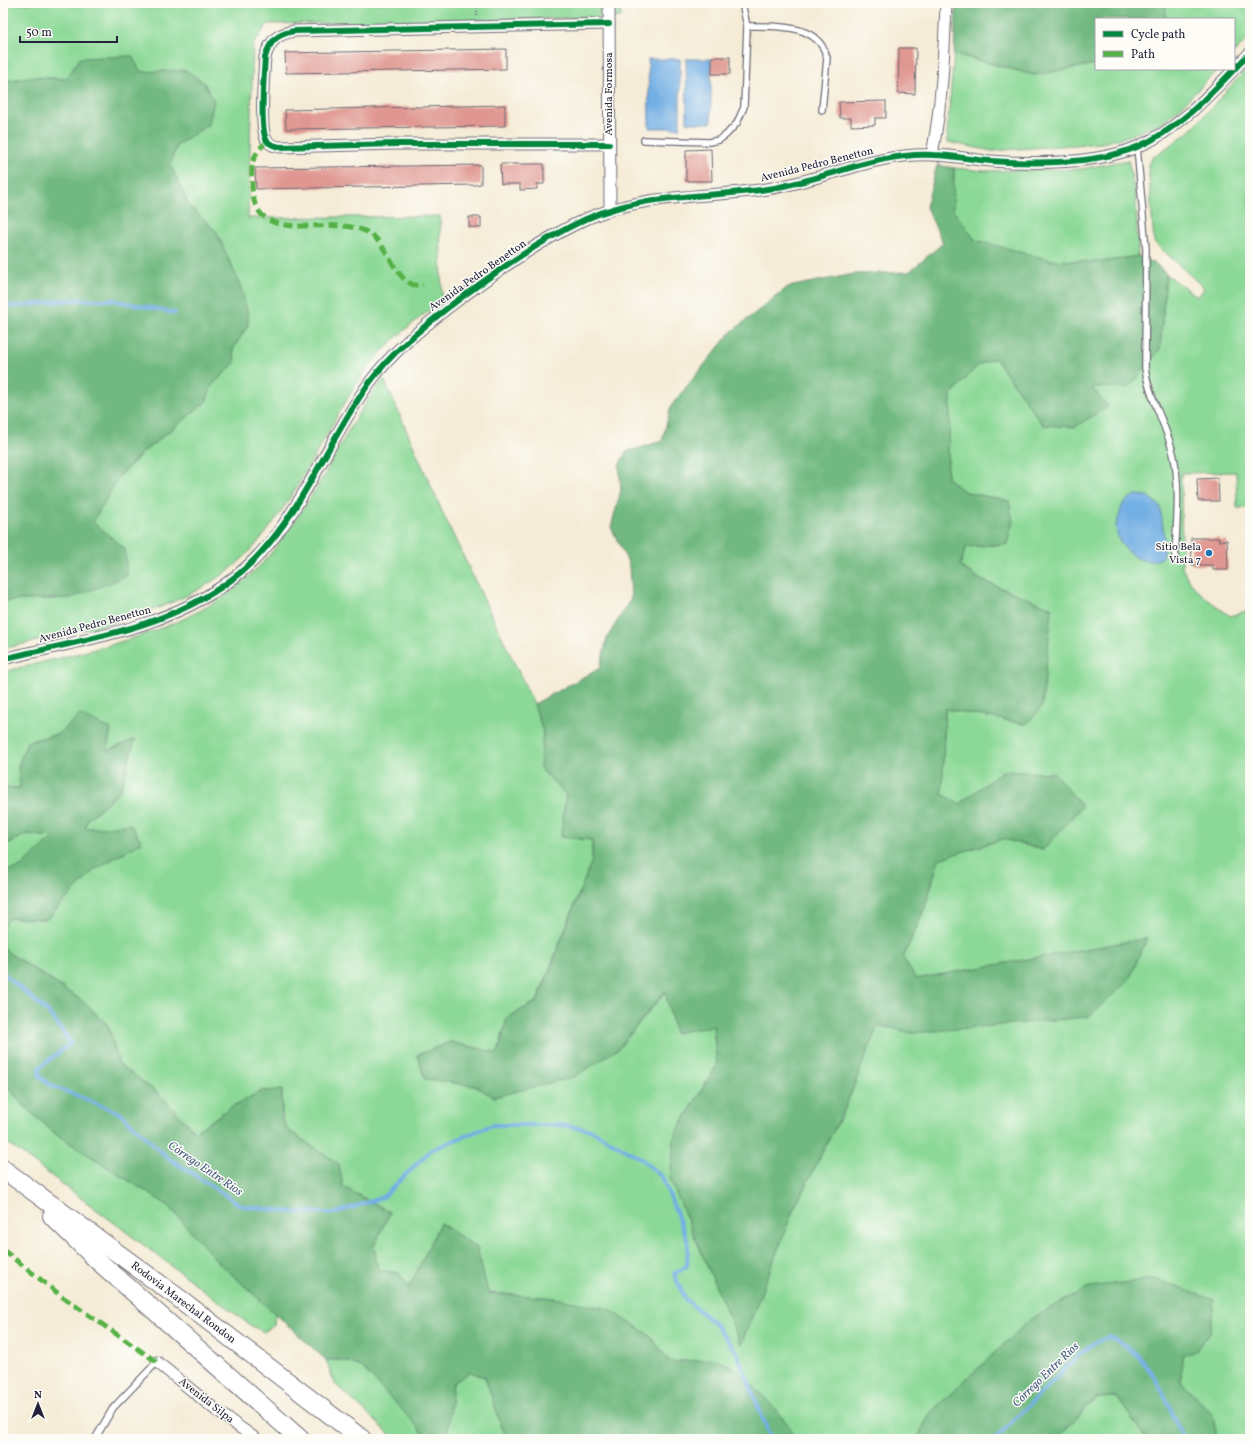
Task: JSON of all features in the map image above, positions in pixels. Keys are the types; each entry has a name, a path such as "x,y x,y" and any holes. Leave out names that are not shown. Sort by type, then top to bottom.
{"main road":[{"name":"Rodovia Marechal Rondon","path":"6,1170 26,1187 180,1300 362,1439"},
{"path":"26,1187 66,1232 300,1439"}],"street":[{"name":"Avenida Formosa","path":"608,3 610,209"},
{"path":"932,154 939,121 942,91 946,3"},
{"path":"609,24 294,30 283,32 268,46 265,57 263,128 267,141 271,145 280,147 396,144 609,144"},
{"name":"Avenida Pedro Benetton","path":"1235,68 1250,53"},
{"name":"Avenida Pedro Benetton","path":"3,659 151,621 204,598 232,580 251,563 274,537 302,496 349,414 371,380 397,350 425,326 518,257 561,231 610,209 636,202 770,189 892,157 932,154 992,161 1030,162 1079,160 1111,154 1137,147 1159,135 1190,113 1233,70"},
{"name":"Avenida Silpa","path":"156,1362 256,1439"}],"lane":[{"path":"644,140 710,142 719,140 737,123 744,107 747,26 742,3"},
{"path":"747,26 792,28 809,34 819,41 825,50 827,58 822,110"},
{"path":"1137,147 1146,249 1144,368 1147,386 1174,454 1177,474 1176,561"},
{"path":"95,1439 113,1408 156,1362"}],"green space":[{"path":"620,3 621,17 268,24 253,45 248,218 440,216 442,301 399,335 371,364 347,399 284,508 266,533 246,555 225,573 200,589 174,602 146,612 90,629 3,649 3,601 71,598 100,530 92,522 118,478 142,453 206,402 212,385 235,363 233,349 248,325 248,315 240,285 216,231 189,206 170,164 177,145 209,124 186,70 66,79 31,77 3,81 3,4"},
{"path":"956,3 1166,3 1165,18 1095,18 1095,64 1034,75 954,54"},
{"path":"1166,3 1250,3 1250,37 1235,52 1235,18 1165,18"},
{"path":"954,54 1034,75 1095,64 1095,70 1217,70 1178,110 1161,123 1129,136 1102,143 992,151 948,142 947,133"},
{"path":"132,56 141,72 186,70 204,83 214,101 209,124 177,145 170,164 189,206 216,231 240,285 248,315 248,325 233,349 235,363 212,385 206,402 142,453 118,478 93,522 125,549 127,576 71,598 3,601 3,81 31,77 66,79 80,58"},
{"path":"1250,65 1250,508 1237,508 1236,472 1181,473 1182,566 1185,574 1190,582 1202,594 1230,616 1250,610 1250,1439 1217,1439 1213,1415 1181,1381 1182,1355 1210,1331 931,1411 917,1439 795,1439 787,1423 713,1359 670,1362 649,1335 555,1298 488,1293 477,1248 440,1223 409,1288 399,1273 377,1270 374,1246 390,1212 343,1187 338,1164 288,1130 282,1119 282,1090 262,1091 231,1107 195,1132 159,1094 119,1064 108,1025 81,1000 6,951 3,947 3,927 9,918 47,919 94,870 142,842 130,824 100,828 85,828 88,819 120,791 134,740 107,751 58,734 27,742 18,766 20,788 3,788 3,672 94,649 156,630 186,618 213,603 238,586 267,558 292,525 317,488 362,408 384,379 445,518 534,704 543,732 540,768 566,795 561,837 592,840 592,860 537,1001 507,1018 498,1053 450,1042 417,1055 425,1078 475,1086 494,1097 618,1049 666,991 713,1026 717,1065 675,1134 670,1179 741,1344 794,1208 845,1108 878,1025 913,1033 1147,939 916,979 903,958 925,907 939,859 1003,839 1043,850 1003,771 959,804 942,794 945,709 1026,724 1052,608 981,580 960,566 966,547 1007,544 1009,501 965,492 947,478 951,395 978,365 995,358 1043,424 1090,387 1160,349 1166,274 1198,297 1204,288 1154,242 1148,164 1152,158 1190,131"},
{"path":"1128,160 1136,198 1138,256 1102,262 1050,260 975,240 953,210 954,168 985,171 1081,169"},
{"path":"937,165 954,168 953,210 975,240 1050,260 1102,262 1138,256 1156,264 1166,274 1160,349 1129,388 1091,387 1108,406 1075,427 1043,425 995,358 978,365 951,395 947,478 965,492 1009,501 1013,521 1007,544 966,547 960,566 981,580 1052,608 1042,707 1026,724 945,709 942,794 959,804 1003,771 1054,773 1082,806 1043,850 1003,839 939,859 925,907 903,958 916,979 1147,938 1129,980 1088,1017 913,1033 878,1025 845,1108 794,1208 741,1345 670,1179 675,1134 717,1065 713,1026 675,1033 665,991 618,1049 574,1077 494,1097 475,1086 425,1079 417,1055 450,1042 498,1053 507,1018 538,1001 592,860 592,840 561,837 566,795 540,768 543,732 534,704 600,668 607,638 631,598 629,565 611,527 621,490 619,465 626,452 662,441 671,406 730,333 788,287 854,274 909,272 943,243 926,207"},
{"path":"80,715 111,729 107,751 135,739 120,791 88,819 85,828 100,828 130,824 142,842 94,870 47,919 9,918 3,927 3,872 21,867 53,837 27,834 3,846 3,788 20,788 18,766 27,742 58,734"},
{"path":"27,834 53,837 21,867 3,872 3,846"},
{"path":"3,947 6,951 81,1000 108,1026 119,1064 159,1094 195,1132 231,1107 262,1091 282,1090 282,1119 288,1130 339,1164 343,1187 390,1212 374,1246 378,1270 399,1273 409,1288 440,1223 477,1248 488,1293 555,1298 609,1309 649,1335 670,1362 713,1359 732,1366 766,1399 787,1423 795,1439 508,1439 501,1425 485,1377 470,1372 453,1383 447,1439 429,1439 362,1367 341,1360 326,1360 216,1260 169,1206 57,1135 28,1110 12,1092 3,1077"},
{"path":"3,1077 12,1092 28,1110 57,1135 169,1206 216,1260 275,1313 274,1325 264,1332 250,1325 5,1141 3,1139"},
{"path":"1154,1279 1214,1300 1210,1331 1195,1352 1182,1355 1181,1381 1213,1415 1217,1439 1146,1439 1117,1397 1095,1398 1058,1439 917,1439 931,1412 1032,1318 1089,1287"},
{"path":"326,1360 341,1360 362,1367 429,1439 395,1439 335,1384"},
{"path":"470,1372 485,1377 501,1425 508,1439 447,1439 453,1383"},
{"path":"1117,1397 1146,1439 1058,1439 1095,1398"}],"water":[{"path":"648,59 680,59 680,128 649,128"},
{"path":"686,59 711,59 711,123 687,123"},
{"path":"1135,495 1147,496 1160,506 1165,543 1162,558 1154,561 1146,561 1131,554 1120,541 1117,533 1116,524 1123,504"}],"building":[{"path":"899,48 916,48 915,94 898,93"},
{"path":"506,49 506,69 286,73 285,53"},
{"path":"712,57 730,57 730,74 712,74"},
{"path":"886,101 886,118 875,118 875,125 851,126 851,118 840,118 839,102"},
{"path":"505,105 505,126 286,129 285,110"},
{"path":"711,149 712,181 686,181 686,150"},
{"path":"500,164 544,164 544,184 537,184 537,189 520,190 520,184 501,184"},
{"path":"481,165 481,184 474,185 256,189 255,168"},
{"path":"469,217 481,217 481,228 469,227"},
{"path":"1218,478 1219,501 1198,501 1197,479"},
{"name":"Sítio Bela Vista 7","path":"1191,538 1219,538 1219,541 1227,540 1228,570 1213,570 1213,565 1192,565"}],"waterway":[{"path":"3,306 21,306 65,300 113,300 175,313"},
{"name":"Córrego Entre Rios","path":"3,973 49,1013 71,1043 39,1068 40,1077 50,1085 120,1113 167,1157 242,1206 291,1212 336,1213 383,1197 431,1150 492,1125 562,1125 591,1130 640,1158 662,1177 688,1242 687,1266 674,1274 686,1300 714,1323 736,1351 771,1439"},
{"name":"Córrego Entre Rios","path":"995,1439 1080,1354 1096,1342 1109,1337 1123,1344 1136,1354 1156,1379 1171,1409 1183,1439"}],"marked path":[{"path":"267,141 255,156 252,166 252,185 256,205 265,218 279,224 296,226 353,227 369,233 376,239 406,281 414,285 423,285"},
{"path":"3,1250 64,1298 157,1362"}],"cycle path":[{"path":"609,24 288,32 275,39 269,47 265,57 263,88 263,125 265,135 267,141 274,146 280,147 396,144 609,144"},
{"path":"1235,68 1250,53"},
{"path":"3,659 92,639 151,622 206,597 231,580 254,560 292,513 353,407 370,382 397,351 450,306 499,270 551,237 586,219 608,211 653,200 767,189 809,180 870,162 912,155 940,155 1008,162 1065,162 1121,153 1154,139 1184,118 1233,70"}],"place":[{"name":"Sítio Bela Vista 7","path":"1209,553"}]}
